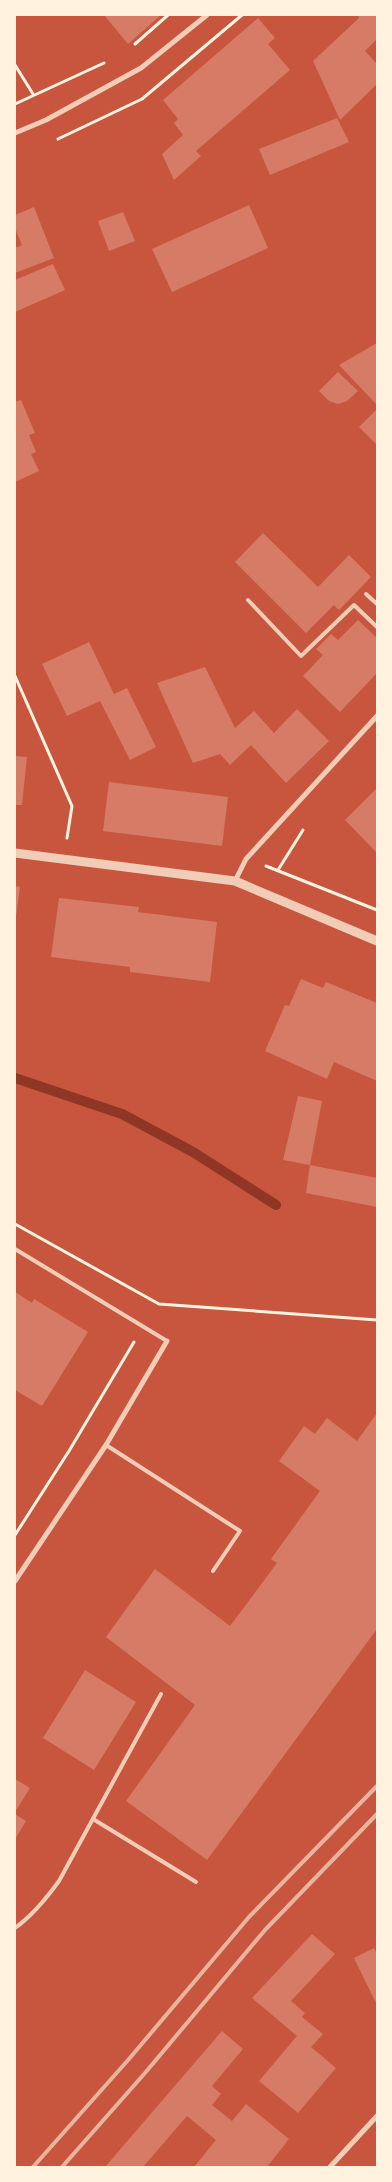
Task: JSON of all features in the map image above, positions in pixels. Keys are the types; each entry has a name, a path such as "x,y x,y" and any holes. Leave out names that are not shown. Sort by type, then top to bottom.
{"street":[{"path":"15,133 46,120 141,68 207,15"},
{"path":"235,881 246,859 377,716"},
{"path":"15,853 235,881 377,941"},
{"path":"15,1581 106,1445 167,1341"},
{"path":"330,2167 377,2116"}],"lane":[{"path":"366,594 377,604"},
{"path":"248,600 300,656 354,605 377,627"},
{"path":"15,1248 167,1341"},
{"path":"106,1445 240,1531 213,1571"},
{"path":"15,1928 27,1920 48,1896 162,1694"},
{"path":"92,1819 196,1882"}],"path":[{"path":"131,48 168,15"},
{"path":"15,104 105,62"},
{"path":"15,65 33,94"},
{"path":"15,676 72,806 67,838"},
{"path":"15,1224 159,1304 377,1320"},
{"path":"15,1535 69,1451 143,1326 159,1304"}],"building":[{"path":"104,15 161,15 128,44"},
{"path":"357,15 377,15 377,39 365,51 377,64 377,84 340,120 313,61 359,18"},
{"path":"258,18 275,38 268,44 290,70 196,151 201,156 174,180 162,154 183,135 174,123 178,119 163,100"},
{"path":"337,118 349,142 270,175 259,149"},
{"path":"249,205 268,248 172,292 152,249"},
{"path":"34,207 54,258 15,273 15,248 22,245 15,228 15,215"},
{"path":"123,212 135,241 109,251 98,221"},
{"path":"53,264 65,290 15,312 15,280"},
{"path":"377,343 377,405 339,365"},
{"path":"338,372 358,391 347,401 338,404 329,401 319,391"},
{"path":"21,400 35,433 29,435 36,452 31,454 39,471 15,482 15,402"},
{"path":"377,409 377,445 359,427"},
{"path":"263,533 318,587 349,555 371,577 339,610 334,605 306,633 235,562"},
{"path":"358,620 377,638 377,673 340,712 303,676 323,655 316,649 331,634 338,640"},
{"path":"89,642 114,694 127,688 156,747 130,760 100,701 67,716 42,664"},
{"path":"205,667 235,728 254,711 274,733 297,709 329,741 286,783 251,745 230,765 220,754 193,763 157,683"},
{"path":"15,756 27,757 22,805 15,805"},
{"path":"109,782 228,797 222,846 103,831"},
{"path":"377,788 377,853 345,820"},
{"path":"15,886 20,887 16,917 15,917"},
{"path":"59,898 139,907 138,912 217,922 210,982 130,972 130,967 51,957"},
{"path":"301,979 323,988 326,982 377,1003 377,1081 334,1062 327,1079 265,1051 285,1005 289,1006"},
{"path":"298,1096 322,1101 310,1165 283,1160"},
{"path":"310,1165 377,1178 377,1207 306,1193"},
{"path":"15,1292 32,1303 34,1299 88,1332 42,1406 15,1390"},
{"path":"377,1413 377,1629 207,1860 126,1801 195,1705 106,1637 155,1569 230,1626 277,1563 271,1559 320,1491 279,1461 304,1426 315,1434 327,1418 357,1441"},
{"path":"85,1670 136,1702 94,1770 43,1738"},
{"path":"15,1779 30,1788 15,1812"},
{"path":"15,1814 26,1821 15,1839"},
{"path":"312,1934 335,1954 291,2001 305,2013 302,2017 323,2034 311,2047 336,2068 298,2113 259,2081 297,2036 252,1998"},
{"path":"374,1948 377,1954 377,2005 354,1958"},
{"path":"222,2031 243,2049 212,2086 221,2094 212,2105 232,2121 246,2104 289,2139 267,2167 194,2167 216,2140 187,2116 143,2167 105,2167"}],"waterway":[{"path":"15,1078 122,1114 193,1152 276,1205"}],"railway":[{"path":"33,2167 129,2059 249,1917 377,1786"},
{"path":"62,2167 145,2073 265,1930 377,1814"}]}
